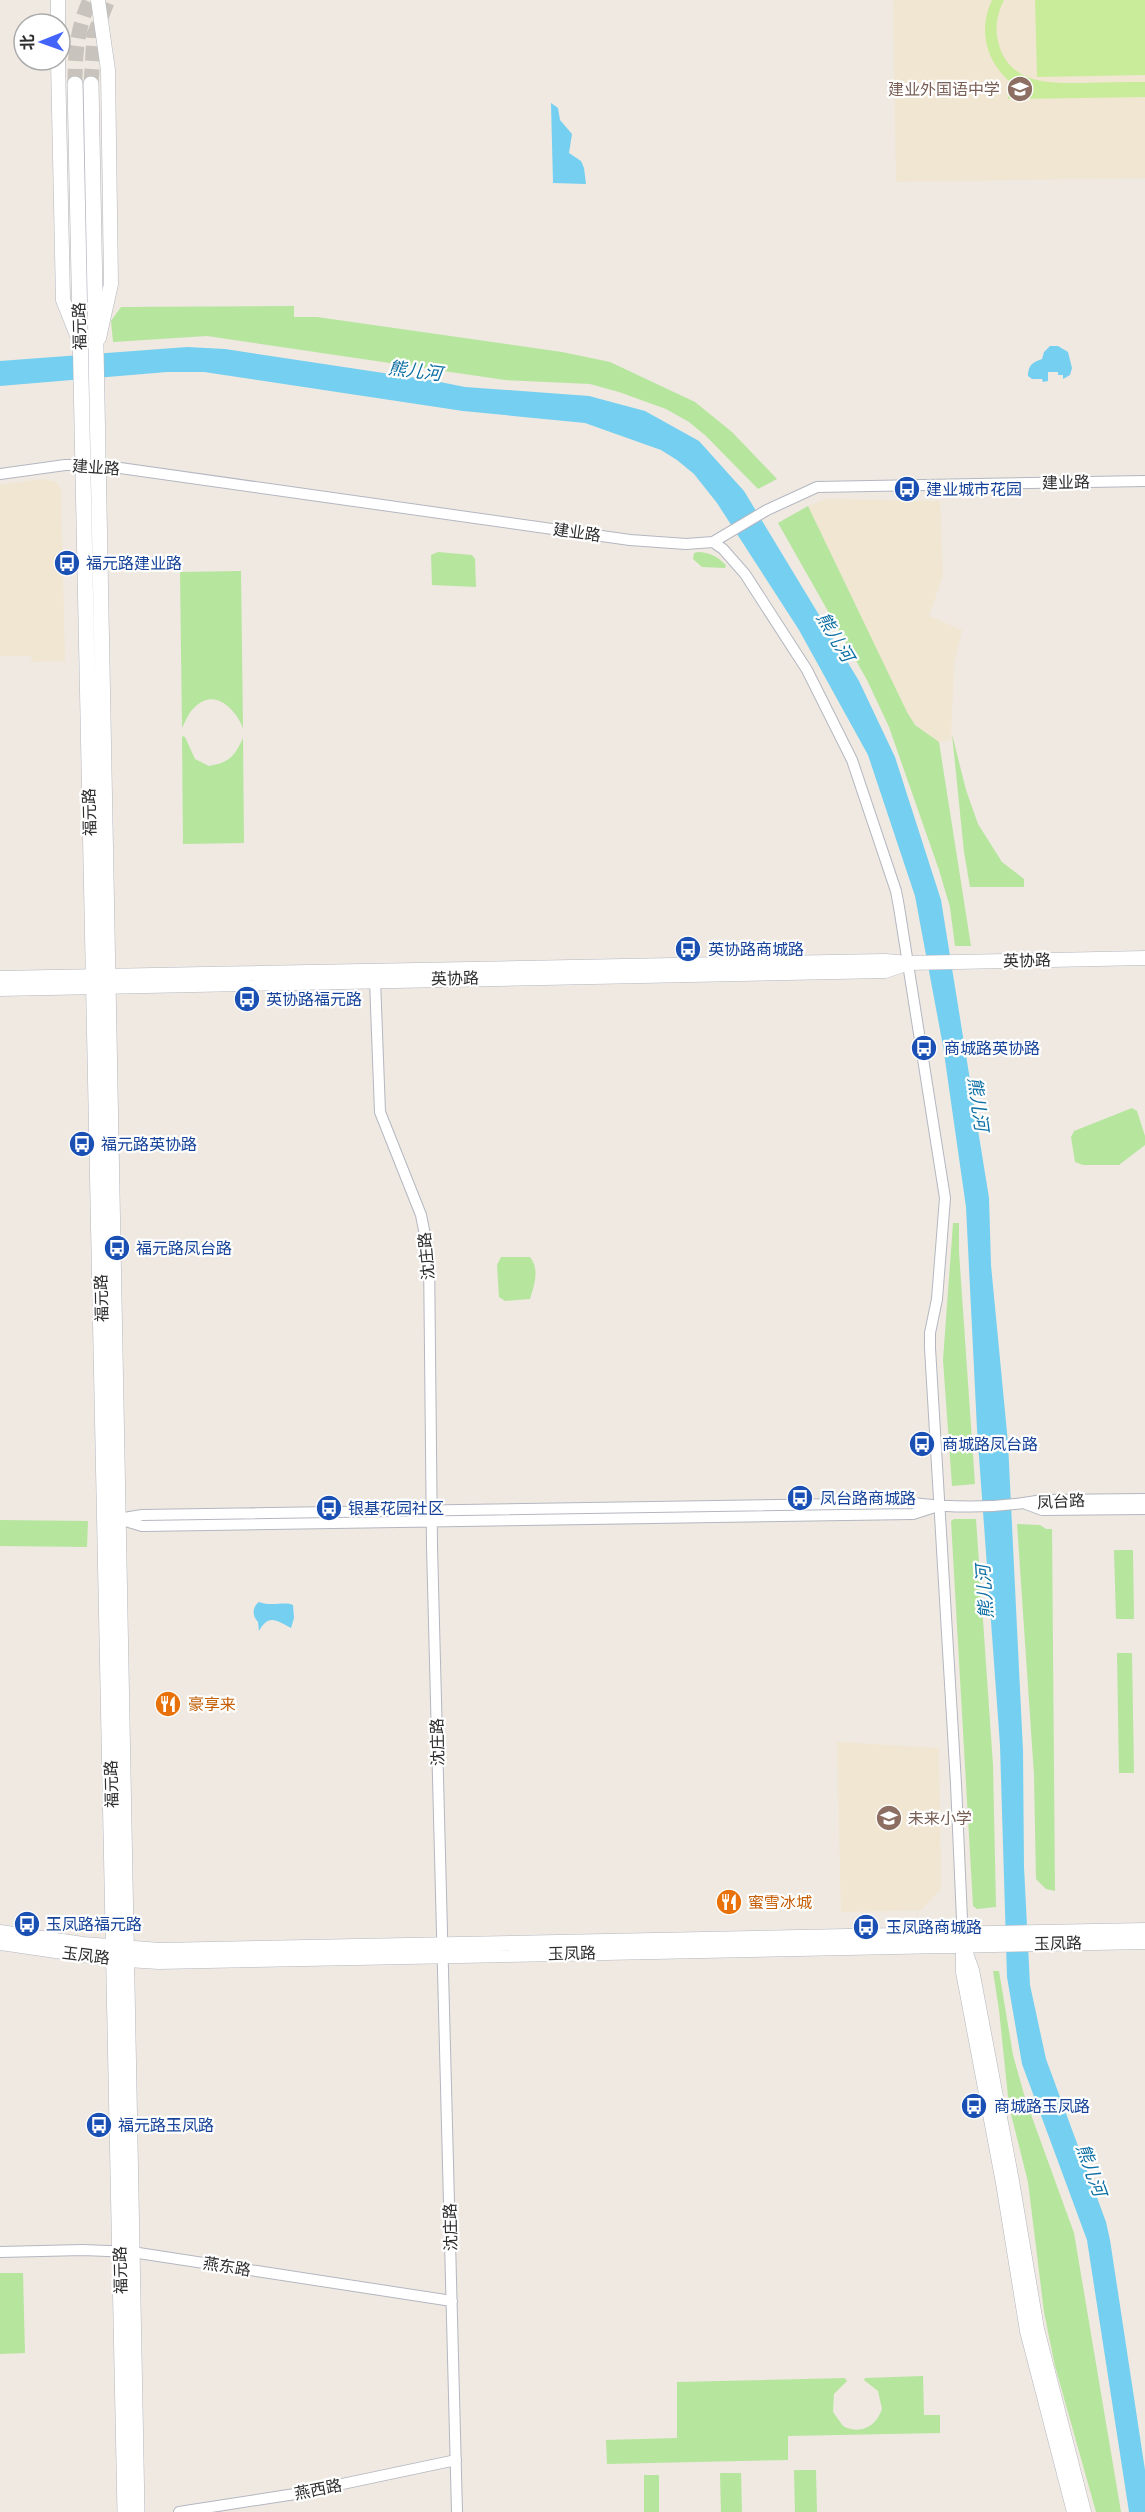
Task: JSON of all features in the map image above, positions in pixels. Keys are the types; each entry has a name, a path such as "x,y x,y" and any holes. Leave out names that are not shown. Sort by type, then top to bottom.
{"main road":[{"name":"福元路","path":"75,84 92,981 120,1954 126,2252 137,2512"},
{"name":"福元路","path":"92,84 118,1519 120,1954"},
{"name":"福元路","path":"125,2512 126,2252"}],"street":[{"path":"97,348 111,284 108,70 98,0"},
{"path":"58,72 63,300 80,347"},
{"name":"建业路","path":"0,474 82,464 99,465 630,540 686,544 713,542 767,510 809,489 830,486 1145,482"},
{"path":"713,542 723,549 745,574 801,661 852,760 896,891 913,963 945,1198 937,1299 930,1333 938,1506 956,1784 963,1972 1003,2182 1028,2331 1074,2512"},
{"name":"英协路","path":"109,981 598,965 885,961 913,963 1145,958"},
{"name":"英协路","path":"0,978 92,981 375,980 885,971 913,963"},
{"name":"沈庄路","path":"375,980 380,1112 421,1215 429,1255 432,1516 457,2512"},
{"name":"英协路","path":"0,988 92,981"},
{"name":"凤台路","path":"1025,1504 1042,1500 1145,1499"},
{"path":"118,1519 142,1526 432,1516 913,1514 938,1506 1025,1504"},
{"name":"凤台路","path":"1025,1504 1042,1510 1145,1509"},
{"name":"玉凤路","path":"1043,1938 1145,1930"},
{"name":"玉凤路","path":"0,1932 171,1961 443,1950 963,1939 1043,1938 1145,1942"},
{"path":"963,1939 977,1993 1037,2329 1084,2512"},
{"name":"玉凤路","path":"0,1943 120,1954"},
{"name":"燕东路","path":"0,2252 126,2252 452,2301"},
{"name":"燕西路","path":"179,2512 295,2493 456,2460"}],"shaded area":[{"name":"建业外国语中学","path":"893,0 1145,0 1145,178 896,182"},
{"path":"43,479 56,482 61,489 65,661 32,662 31,656 0,656 0,485"},
{"path":"827,499 940,501 943,576 929,616 962,630 954,665 951,740 939,742 915,725 907,712 808,506"},
{"name":"未来小学","path":"837,1742 939,1748 941,1889 921,1910 841,1912"}],"green space":[{"path":"992,0 1004,0 997,22 997,39 1005,58 1022,75 1045,82 1058,83 1145,82 1145,97 1008,99 1007,85 1013,84 1004,76 991,57 985,35 985,23"},
{"path":"1035,0 1145,0 1145,75 1037,77"},
{"path":"294,306 294,317 317,317 562,352 610,362 695,402 732,432 777,479 758,489 689,422 666,409 590,384 505,380 207,336 113,342 111,321 121,307"},
{"path":"808,506 907,712 915,725 939,742 971,946 955,946 950,907 939,870 889,727 867,680 778,523"},
{"path":"438,552 472,555 475,559 476,587 432,585 431,555"},
{"path":"694,553 717,557 726,565 725,568 702,567 693,559"},
{"path":"241,571 243,728 230,708 224,703 210,699 203,701 193,709 182,728 180,572"},
{"path":"952,734 966,790 978,824 1002,862 1024,879 1024,887 970,887 964,852"},
{"path":"182,736 185,737 195,759 209,766 231,758 243,738 244,843 183,844"},
{"path":"1132,1108 1137,1111 1145,1136 1145,1145 1119,1165 1083,1165 1075,1162 1071,1137 1074,1131"},
{"path":"953,1223 959,1223 975,1484 952,1486 943,1360"},
{"path":"501,1257 530,1257 535,1272 530,1299 505,1301 499,1297 497,1265"},
{"path":"976,1519 993,1765 996,1907 977,1909 973,1906 951,1521"},
{"path":"0,1520 88,1521 87,1547 0,1546"},
{"path":"1017,1524 1040,1525 1046,1529 1052,1529 1055,1891 1046,1889 1036,1879 1034,1775"},
{"path":"1114,1550 1133,1550 1134,1619 1116,1619"},
{"path":"1117,1653 1132,1653 1134,1773 1119,1773"},
{"path":"993,1971 999,1971 1013,2055 1025,2098 1074,2233 1121,2512 1096,2512 1055,2366 1044,2312 1028,2182 1009,2106"},
{"path":"0,2273 23,2273 25,2353 0,2354"},
{"path":"923,2376 924,2415 940,2415 940,2433 788,2436 788,2460 607,2464 606,2440 677,2438 677,2382 845,2378 847,2381 834,2394 833,2412 843,2426 855,2430 872,2425 882,2409 878,2391 864,2380 865,2378"},
{"path":"794,2470 816,2470 817,2512 795,2512"},
{"path":"720,2473 741,2473 742,2512 721,2512"},
{"path":"644,2475 659,2475 659,2512 644,2512"}],"water":[{"path":"551,103 558,108 560,120 572,134 569,153 581,161 586,184 553,183"},
{"path":"1050,346 1058,346 1068,352 1072,368 1070,375 1063,379 1063,375 1058,375 1058,372 1048,372 1048,381 1032,379 1028,376 1030,367 1042,359 1044,352"},
{"path":"187,347 225,349 465,387 589,396 645,411 699,441 744,491 859,681 895,757 941,900 989,1198 991,1265 1008,1443 1023,1751 1024,1867 1030,1985 1046,2059 1106,2222 1110,2240 1145,2470 1145,2512 1129,2512 1087,2240 1022,2064 1007,1977 1000,1745 977,1429 966,1207 943,1046 915,896 868,755 799,630 717,503 694,474 661,450 585,423 463,411 204,372 167,372 0,386 0,361"},
{"path":"259,1602 293,1605 294,1618 291,1628 270,1620 259,1631 254,1612"}],"tunnel":[{"path":"75,84 78,41 90,0"},
{"path":"91,84 94,35 108,0"}],"place":[{"name":"建业外国语中学","path":"1020,89"},
{"name":"建业城市花园","path":"907,489"},
{"name":"福元路建业路","path":"67,563"},
{"name":"英协路商城路","path":"688,949"},
{"name":"英协路福元路","path":"247,999"},
{"name":"商城路英协路","path":"924,1048"},
{"name":"福元路英协路","path":"82,1144"},
{"name":"福元路凤台路","path":"117,1248"},
{"name":"商城路凤台路","path":"922,1444"},
{"name":"凤台路商城路","path":"800,1498"},
{"name":"银基花园社区","path":"329,1508"},
{"name":"豪享来","path":"168,1704"},
{"name":"未来小学","path":"889,1818"},
{"name":"蜜雪冰城","path":"729,1902"},
{"name":"玉凤路福元路","path":"27,1924"},
{"name":"玉凤路商城路","path":"866,1927"},
{"name":"商城路玉凤路","path":"974,2106"},
{"name":"福元路玉凤路","path":"99,2125"}],"water label":[{"name":"熊儿河","path":"415,371"},
{"name":"熊儿河","path":"835,637"},
{"name":"熊儿河","path":"978,1104"},
{"name":"熊儿河","path":"985,1592"},
{"name":"熊儿河","path":"1091,2170"}]}
